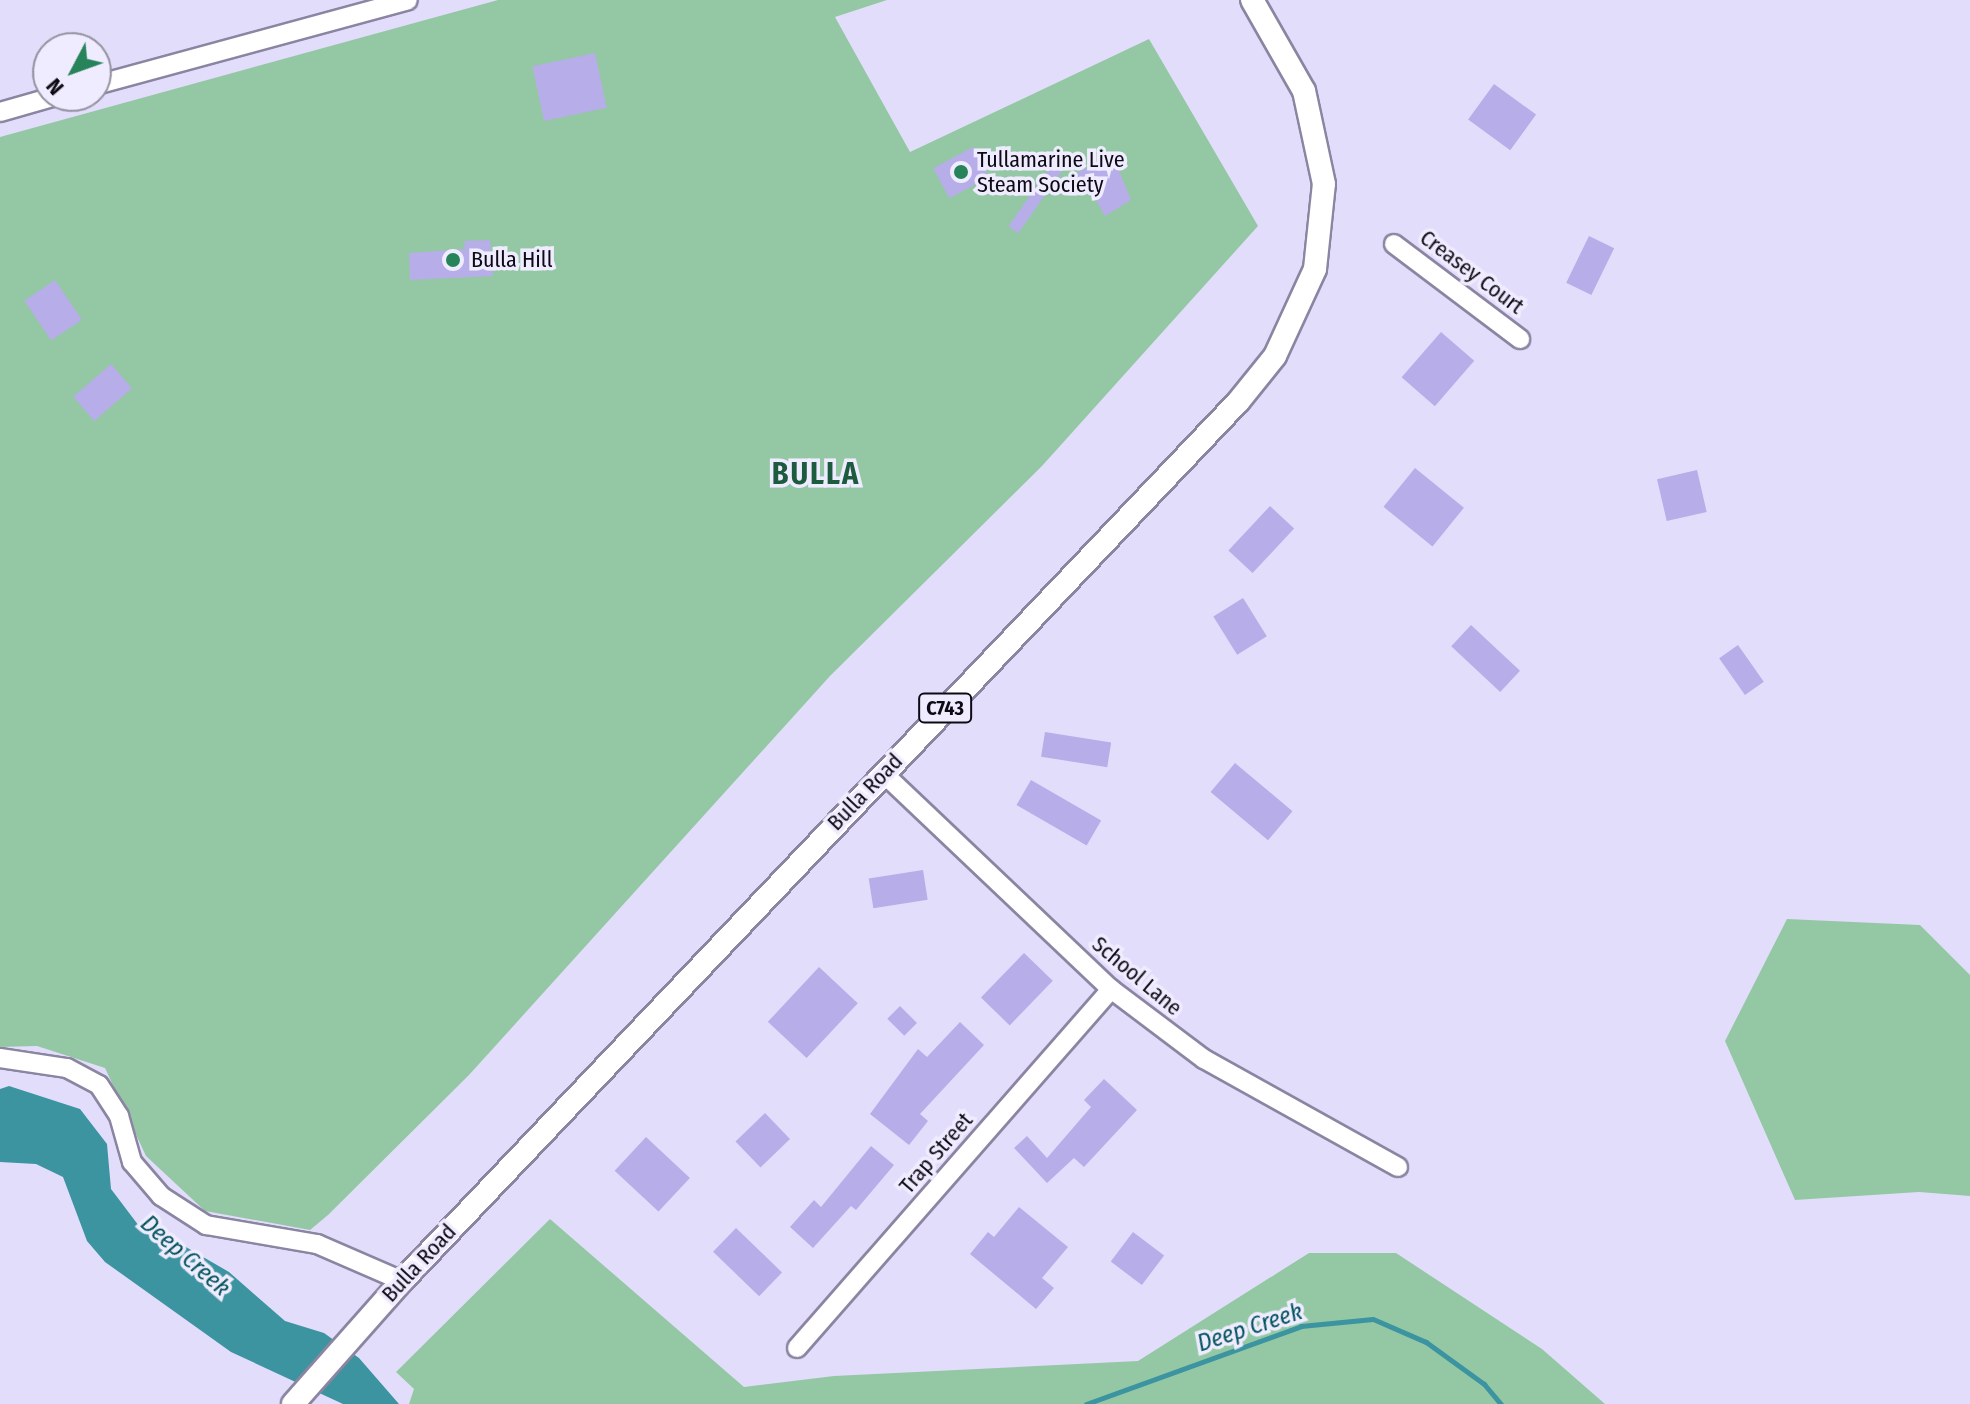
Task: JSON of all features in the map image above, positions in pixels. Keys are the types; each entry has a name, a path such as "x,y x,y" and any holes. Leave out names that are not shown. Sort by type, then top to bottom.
{"main road":[{"name":"Bulla Road","path":"293,1404 402,1281 1238,402 1275,356 1301,309 1323,226 1318,139 1304,91 1252,0"}],"street":[{"path":"112,81 408,0"},
{"path":"0,112 32,103"},
{"name":"Creasey Court","path":"1394,244 1520,339"},
{"name":"School Lane","path":"883,773 1111,989 1204,1059 1398,1167"},
{"name":"Trap Street","path":"797,1348 1111,989"},
{"path":"0,1058 67,1068 99,1085 119,1116 132,1162 161,1196 206,1225 317,1244 402,1281"}],"shaded area":[{"path":"498,0 887,0 835,17 910,152 1149,39 1258,226 1042,466 830,676 469,1075 310,1230 205,1211 146,1156 105,1068 37,1046 0,1047 0,137 91,112 112,112 112,106"},
{"path":"1787,919 1920,925 1970,975 1970,1196 1919,1192 1795,1200 1725,1041"},
{"path":"550,1219 744,1387 834,1376 1138,1361 1309,1253 1396,1253 1542,1349 1605,1404 409,1404 414,1389 396,1372"}],"water":[{"path":"9,1086 80,1109 107,1144 111,1189 139,1226 167,1236 229,1272 285,1321 324,1333 359,1358 399,1404 343,1404 231,1352 105,1262 87,1241 63,1177 36,1164 0,1162 0,1089"}],"building":[{"path":"595,53 607,108 544,121 532,66"},
{"path":"1494,84 1536,115 1510,150 1468,120"},
{"name":"Tullamarine Live Steam Society","path":"973,147 989,177 949,198 933,168"},
{"path":"1112,154 1131,200 1105,216 1090,190 1082,194 1072,176"},
{"path":"1052,164 1062,171 1018,233 1008,226"},
{"path":"1589,236 1614,248 1591,295 1566,283"},
{"path":"490,240 493,276 410,280 409,253 465,249 464,241"},
{"path":"55,280 82,320 51,340 24,301"},
{"path":"1441,332 1474,361 1435,406 1402,377"},
{"path":"111,364 132,388 94,421 73,397"},
{"path":"1415,468 1464,508 1432,547 1384,507"},
{"path":"1697,470 1707,512 1667,521 1657,479"},
{"path":"1270,506 1294,529 1253,573 1228,551"},
{"path":"1243,598 1267,636 1237,655 1213,617"},
{"path":"1471,625 1520,671 1500,692 1451,646"},
{"path":"1738,645 1764,682 1745,695 1719,658"},
{"path":"1045,732 1111,742 1107,767 1041,757"},
{"path":"1235,763 1292,811 1268,840 1211,792"},
{"path":"1031,780 1101,820 1087,846 1016,805"},
{"path":"923,870 928,900 873,908 869,879"},
{"path":"1024,953 1053,981 1010,1025 981,998"},
{"path":"819,967 858,1003 807,1058 768,1022"},
{"path":"900,1006 917,1023 904,1036 887,1019"},
{"path":"960,1022 984,1045 920,1114 928,1121 909,1145 870,1114 918,1049 927,1057"},
{"path":"1104,1079 1137,1110 1084,1167 1074,1158 1047,1183 1014,1148 1027,1136 1047,1158 1091,1107 1084,1100"},
{"path":"765,1113 790,1139 761,1167 736,1141"},
{"path":"646,1137 690,1178 659,1212 615,1171"},
{"path":"871,1146 894,1165 856,1210 851,1206 813,1248 790,1227 814,1200 821,1207"},
{"path":"1019,1207 1068,1247 1042,1278 1054,1288 1036,1309 970,1254 988,1232 994,1237"},
{"path":"736,1228 782,1272 759,1296 713,1252"},
{"path":"1133,1232 1164,1255 1142,1285 1111,1262"}],"waterway":[{"name":"Deep Creek","path":"1086,1404 1301,1326 1373,1319 1426,1342 1484,1384 1501,1404"}],"place":[{"name":"Tullamarine Live Steam Society","path":"961,172"},
{"name":"Bulla Hill","path":"453,260"}],"district":[{"name":"BULLA","path":"816,474"}]}
